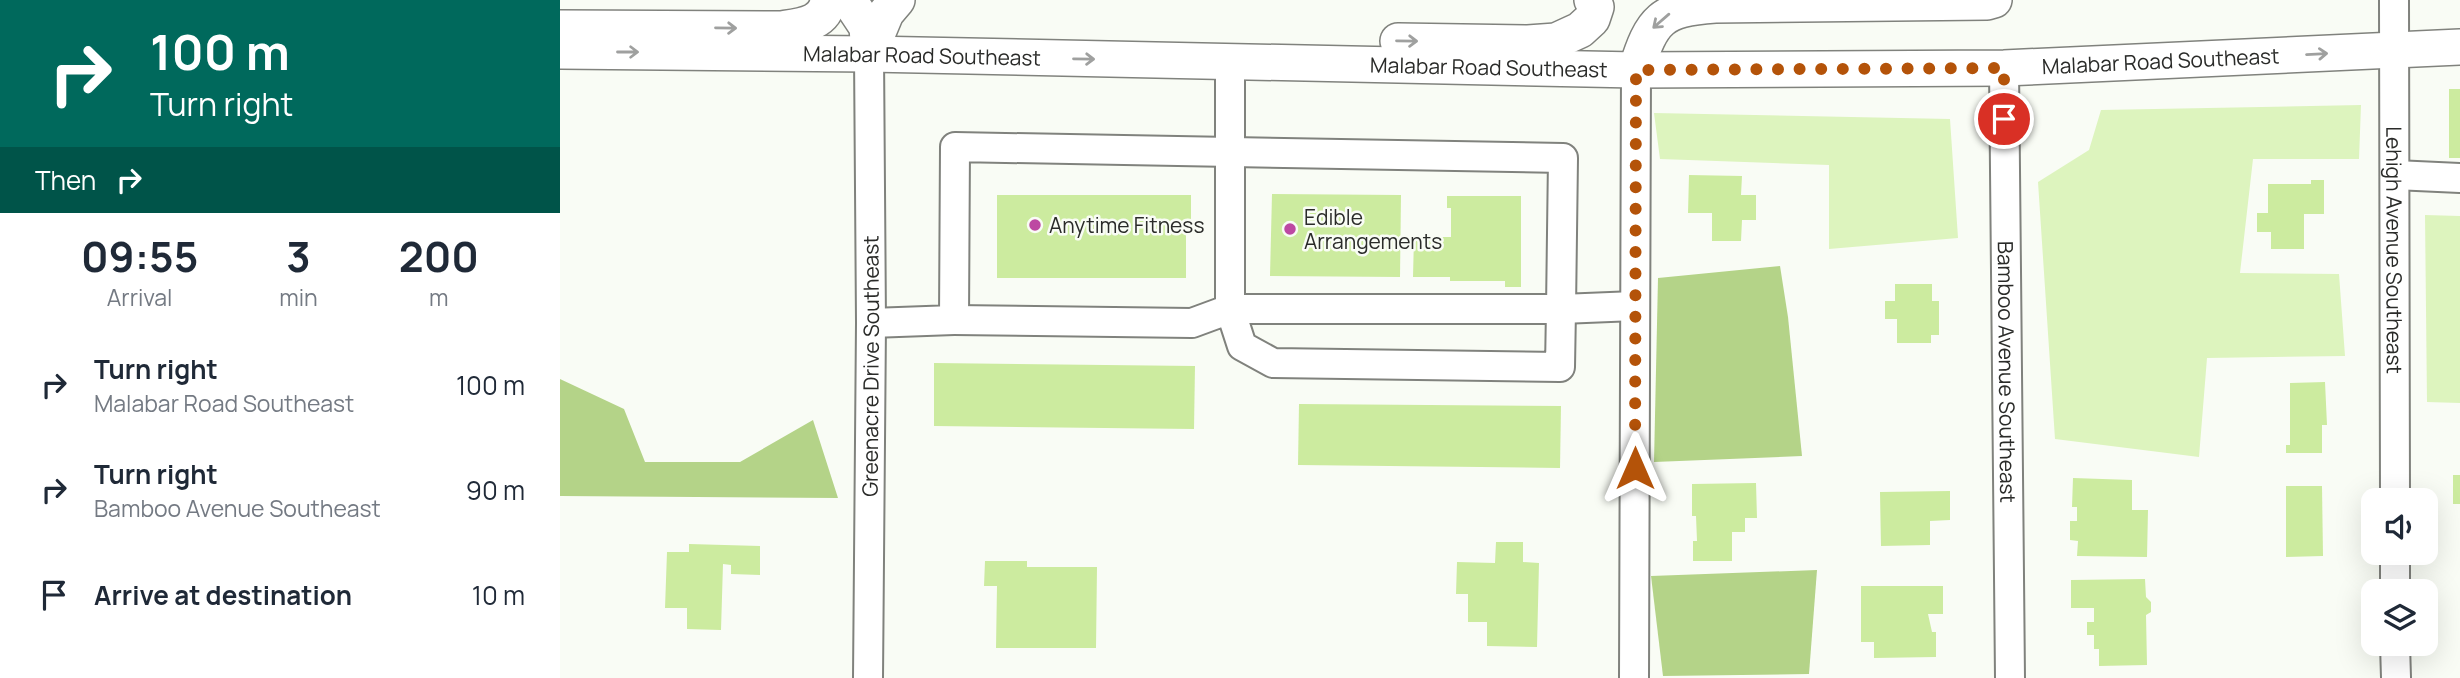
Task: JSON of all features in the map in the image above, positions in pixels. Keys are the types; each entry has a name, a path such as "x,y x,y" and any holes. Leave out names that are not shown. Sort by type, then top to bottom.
{"main road":[{"path":"560,28 781,29 808,25 821,17 828,0"},
{"path":"849,0 867,27 869,54"},
{"path":"869,54 886,13 897,0"},
{"path":"1270,63 1307,45 1324,41 1556,41 1580,30 1592,19 1596,7 1592,0"},
{"path":"1636,70 1644,44 1654,25 1672,12 1686,7 1920,4 1994,0"},
{"name":"Malabar Road Southeast","path":"560,51 869,54 1636,70 2004,68 2460,47"}],"street":[{"name":"Lehigh Avenue Southeast","path":"2394,0 2395,488"},
{"name":"Greenacre Drive Southeast","path":"868,678 871,323 869,54"},
{"path":"954,320 955,147 1230,152 1563,158 1559,367 1273,363 1242,346 1230,309 1230,152 1230,62"},
{"name":"Bamboo Avenue Southeast","path":"2004,68 2010,678"},
{"path":"1634,678 1636,70"},
{"path":"2395,175 2460,178"},
{"path":"871,323 954,320 1192,323 1230,309 1561,309 1635,306"},
{"path":"2395,656 2396,678"}],"green space":[{"path":"2361,105 2359,159 2253,159 2240,273 2339,274 2345,356 2207,358 2199,457 2055,439 2038,182 2089,150 2101,110"},
{"path":"1654,113 1950,119 1958,238 1829,249 1829,165 1660,159"},
{"path":"2425,215 2460,216 2460,403 2427,402"},
{"path":"1780,266 1802,456 1654,462 1658,278"},
{"path":"560,379 624,409 645,462 740,462 813,420 838,498 560,496"},
{"path":"1817,570 1809,674 1663,676 1651,576"}],"building":[{"path":"2449,89 2460,89 2460,158 2449,158"},
{"path":"1689,175 1742,176 1741,195 1756,195 1756,220 1742,220 1741,241 1712,241 1712,213 1688,213"},
{"path":"2311,180 2324,180 2324,214 2304,214 2304,249 2271,249 2271,232 2257,232 2257,213 2268,213 2268,184 2311,184"},
{"path":"1272,194 1401,195 1400,277 1270,276"},
{"path":"997,195 1191,195 1191,233 1186,233 1186,278 997,278"},
{"path":"1447,196 1521,196 1521,287 1505,287 1505,281 1450,281 1450,277 1413,277 1414,237 1451,237 1451,208 1447,208"},
{"path":"1895,284 1932,284 1932,301 1939,301 1939,335 1931,335 1931,343 1897,343 1897,319 1885,319 1885,301 1895,301"},
{"path":"934,363 1195,366 1194,429 934,426"},
{"path":"2325,382 2327,425 2322,425 2322,453 2286,453 2286,445 2290,445 2290,383"},
{"path":"1299,404 1561,406 1560,468 1298,465"},
{"path":"2453,475 2460,475 2460,504 2453,504"},
{"path":"2073,478 2132,480 2132,510 2148,510 2147,557 2077,556 2078,541 2070,540 2070,521 2077,521 2077,507 2072,507"},
{"path":"1756,483 1757,518 1745,518 1745,532 1732,532 1732,561 1693,561 1693,541 1697,541 1696,516 1692,516 1692,484"},
{"path":"2286,486 2322,486 2323,556 2286,557"},
{"path":"1950,491 1950,520 1930,521 1930,545 1881,546 1880,492"},
{"path":"1496,542 1523,542 1523,562 1539,563 1537,647 1487,646 1487,622 1468,622 1468,594 1456,594 1457,562 1495,563"},
{"path":"689,544 760,546 760,575 731,574 731,565 723,564 721,630 687,629 687,608 665,608 667,552 689,552"},
{"path":"985,561 1027,561 1027,567 1097,567 1096,648 996,648 997,586 984,586"},
{"path":"2145,579 2146,597 2151,602 2151,612 2146,615 2147,665 2099,666 2099,649 2094,649 2094,635 2087,635 2087,622 2094,622 2094,608 2071,608 2071,580"},
{"path":"1861,586 1943,586 1943,614 1928,614 1932,632 1936,632 1936,657 1874,658 1874,642 1861,642"}],"place":[{"name":"Anytime Fitness","path":"1035,225"},
{"name":"Edible Arrangements","path":"1290,229"}],"route":[{"path":"1635,468 1636,70 2004,68 2004,119"}]}
